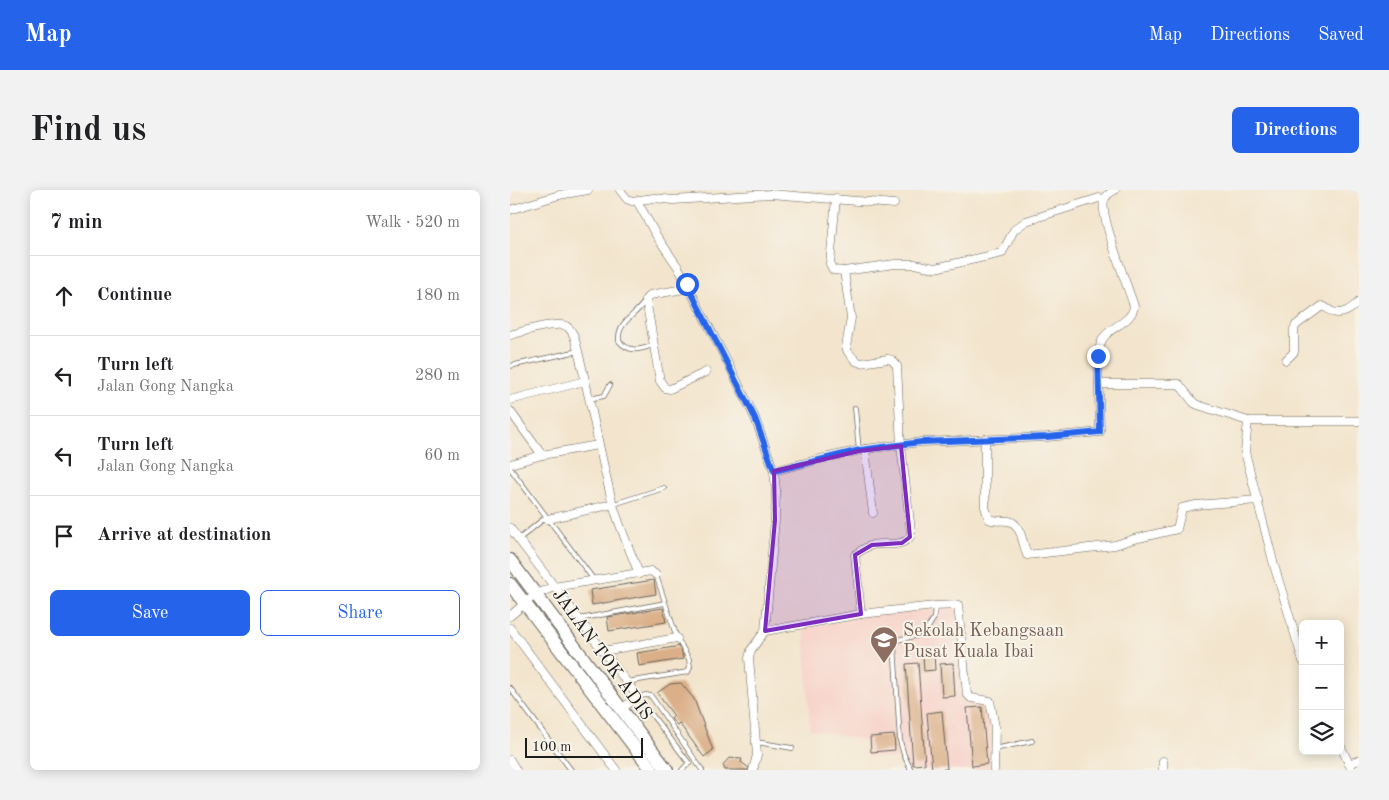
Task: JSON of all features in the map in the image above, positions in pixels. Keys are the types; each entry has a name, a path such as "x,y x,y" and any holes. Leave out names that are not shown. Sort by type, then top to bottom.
{"main road":[{"name":"JALAN TOK ADIS","path":"510,560 667,770"},
{"name":"JALAN TOK ADIS","path":"510,584 652,770"}],"street":[{"path":"510,210 559,195 588,190"},
{"path":"620,190 628,200 772,192 894,204"},
{"path":"774,471 862,450 929,442 1047,437 1100,432 1098,356 1103,338 1115,326 1129,318 1133,313 1134,306 1105,218 1103,201 1113,190"},
{"path":"836,198 830,264 833,270 844,272 895,264 914,264 935,268 1002,253 1014,230 1026,221 1099,198 1105,199"},
{"path":"636,200 689,288 755,418 774,471 776,490 775,520 765,631 751,650 749,658 757,755 753,770"},
{"path":"844,272 851,318 846,346 848,352 856,361 861,363 888,359 892,360 897,366 901,446 910,512 910,537 902,543 872,545 855,555 861,614"},
{"path":"689,288 650,295 646,299 660,381 665,388 670,389 706,372"},
{"path":"1286,360 1294,352 1294,329 1296,325 1322,306 1326,306 1331,312 1338,313 1347,312 1359,302"},
{"path":"510,335 553,326 566,326 574,336 613,504 639,574"},
{"path":"510,400 585,382"},
{"path":"1099,384 1179,384 1198,405 1248,420 1359,421"},
{"path":"510,411 542,455"},
{"path":"1248,420 1245,452 1274,565 1299,649"},
{"path":"984,439 985,507 989,519 1012,522 1017,525 1027,555 1115,545 1178,529 1182,508 1196,505 1258,500"},
{"path":"510,466 542,455 598,445"},
{"path":"862,450 873,513"},
{"path":"547,518 613,504"},
{"path":"510,528 638,697 621,709"},
{"path":"510,616 536,594 554,587 651,571 656,575"},
{"path":"765,631 861,614 956,604 960,607 967,694 971,698 990,700 995,727 994,770"},
{"path":"510,628 616,770"},
{"path":"603,651 678,638"},
{"path":"1344,752 1351,767 1359,760"},
{"path":"510,760 516,770"},
{"path":"1163,770 1164,761"}],"lane":[{"path":"646,299 639,310 623,323 619,332 619,341 632,350 640,350 654,344"},
{"path":"510,366 578,352"},
{"path":"589,399 604,396 610,385"},
{"path":"855,408 862,450"},
{"path":"510,466 594,580"},
{"path":"613,504 664,488"},
{"path":"518,540 547,518"},
{"path":"627,682 688,672 690,667 689,659 678,638 656,575"},
{"path":"579,620 666,604"},
{"path":"911,770 904,756 900,741 894,643 897,640 924,634 934,618 935,606"},
{"path":"510,688 571,770"},
{"path":"689,763 638,697 651,696 702,770"},
{"path":"994,749 1032,741"},
{"path":"756,742 792,748"},
{"path":"682,770 695,758"}],"highlighted area":[{"path":"901,446 910,537 902,543 872,545 855,555 861,614 765,631 775,520 774,471 859,451"}],"shaded area":[{"name":"Sekolah Kebangsaan Pusat Kuala Ibai","path":"957,606 965,700 987,701 991,739 990,770 905,770 905,766 899,759 868,756 866,741 810,729 804,628 861,617"}],"building":[{"path":"654,580 656,594 592,605 590,590"},
{"path":"663,608 666,622 609,631 607,617"},
{"path":"681,646 683,659 639,666 637,653"},
{"path":"934,654 935,670 924,671 923,655"},
{"path":"918,663 925,764 913,765 906,664"},
{"path":"953,663 955,696 942,697 940,664"},
{"path":"681,683 694,699 713,750 704,757 679,723 677,725 671,719 674,716 657,693 670,684"},
{"path":"982,707 987,764 972,766 967,708"},
{"path":"942,711 947,769 932,770 927,713"},
{"path":"894,735 895,750 871,752 870,737"},
{"path":"729,758 742,759 741,762 749,770 725,770 723,765"}],"place":[{"name":"Sekolah Kebangsaan Pusat Kuala Ibai","path":"884,664"}],"route":[{"path":"687,284 755,418 774,471 865,449 921,442 1047,437 1100,432 1098,356"}]}
